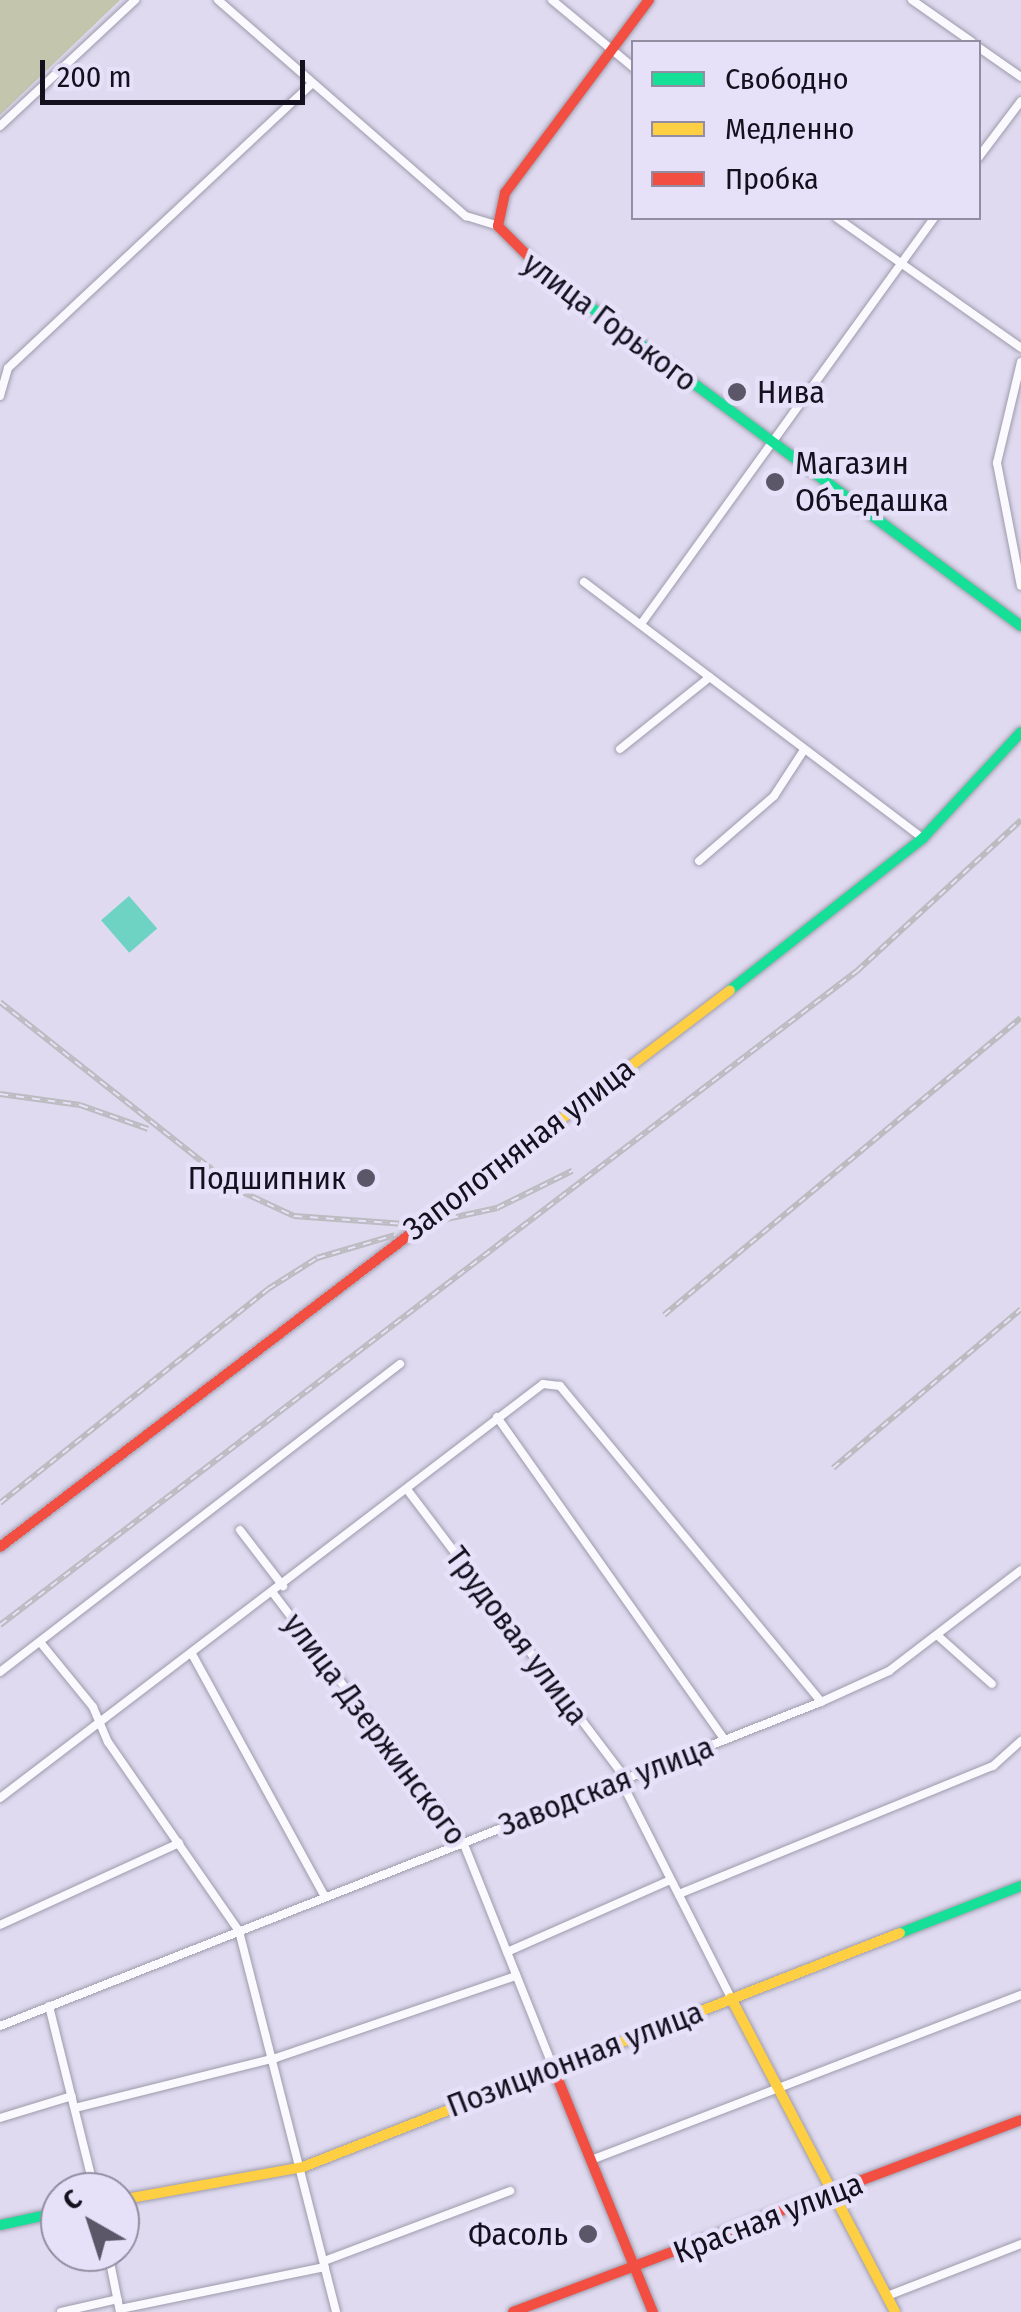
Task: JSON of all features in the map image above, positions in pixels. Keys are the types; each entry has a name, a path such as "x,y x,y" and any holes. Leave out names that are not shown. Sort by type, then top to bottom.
{"main road":[{"path":"498,226 505,194 649,0"},
{"name":"улица Горького","path":"498,226 514,250 1021,624"},
{"name":"Заполотняная улица","path":"0,1547 923,838 1021,732"},
{"name":"Позиционная улица","path":"140,2197 303,2168 552,2065 1021,1886"},
{"name":"Трудовая улица","path":"731,1998 895,2312"},
{"name":"улица Дзержинского","path":"552,2065 653,2312"},
{"name":"Красная улица","path":"513,2312 635,2270 1021,2120"},
{"path":"0,2225 40,2216"}],"street":[{"path":"0,126 135,0"},
{"name":"улица Горького","path":"218,0 466,216 498,226"},
{"path":"552,0 631,66"},
{"path":"912,0 969,40"},
{"path":"981,49 1021,77"},
{"path":"0,396 8,368 313,83"},
{"path":"981,154 1021,101"},
{"path":"840,220 1021,348"},
{"path":"641,624 774,445 933,220"},
{"path":"0,357 8,368"},
{"path":"1021,362 996,463 1021,586"},
{"path":"584,582 923,838"},
{"path":"620,749 710,677"},
{"path":"699,860 774,796 804,750"},
{"path":"0,1672 400,1364"},
{"path":"0,1798 409,1492 544,1384 560,1386 820,1702"},
{"path":"498,1418 725,1740"},
{"name":"Трудовая улица","path":"409,1492 624,1780 731,1998"},
{"name":"улица Дзержинского","path":"240,1530 283,1586"},
{"name":"Заводская улица","path":"0,2026 820,1702 889,1671 1021,1570"},
{"name":"улица Дзержинского","path":"273,1592 463,1842 552,2065"},
{"path":"938,1636 992,1684"},
{"path":"40,1642 101,1725 239,1931 276,2058 336,2312"},
{"path":"192,1654 324,1895"},
{"path":"678,1894 993,1766 1021,1741"},
{"path":"0,1925 179,1843"},
{"path":"507,1952 670,1880"},
{"path":"74,2108 276,2058 516,1976"},
{"path":"591,2160 1021,1995"},
{"path":"48,2006 90,2172"},
{"path":"0,2118 72,2096"},
{"path":"61,2312 119,2307 325,2264 510,2191"},
{"path":"887,2296 1021,2244"},
{"path":"112,2272 119,2307"}],"shaded area":[{"path":"0,0 120,0 0,115"},
{"path":"129,896 157,928 129,953 101,920"}],"railway":[{"path":"0,1625 857,971 1021,820"},
{"path":"0,1002 238,1190 294,1216 419,1225 497,1208 572,1171"},
{"path":"664,1315 1021,1018"},
{"path":"0,1094 80,1105 148,1129"},
{"path":"0,1503 268,1289 317,1258 395,1235"},
{"path":"833,1468 1021,1309"}],"traffic: fast":[{"path":"546,274 1021,626"},
{"path":"730,990 923,838 1021,732"},
{"path":"900,1933 1021,1886"},
{"path":"0,2225 40,2216"}],"traffic: slow":[{"path":"426,1222 730,990"},
{"path":"140,2196 303,2167 900,1933"},
{"path":"731,1998 895,2312"}],"traffic: jam":[{"path":"546,274 498,226 505,193 649,0"},
{"path":"0,1547 426,1222"},
{"path":"552,2065 653,2312"},
{"path":"513,2312 1021,2120"}],"place":[{"name":"Нива","path":"737,392"},
{"name":"Магазин Объедашка","path":"775,482"},
{"name":"Подшипник","path":"366,1178"},
{"name":"Фасоль","path":"588,2234"}]}
